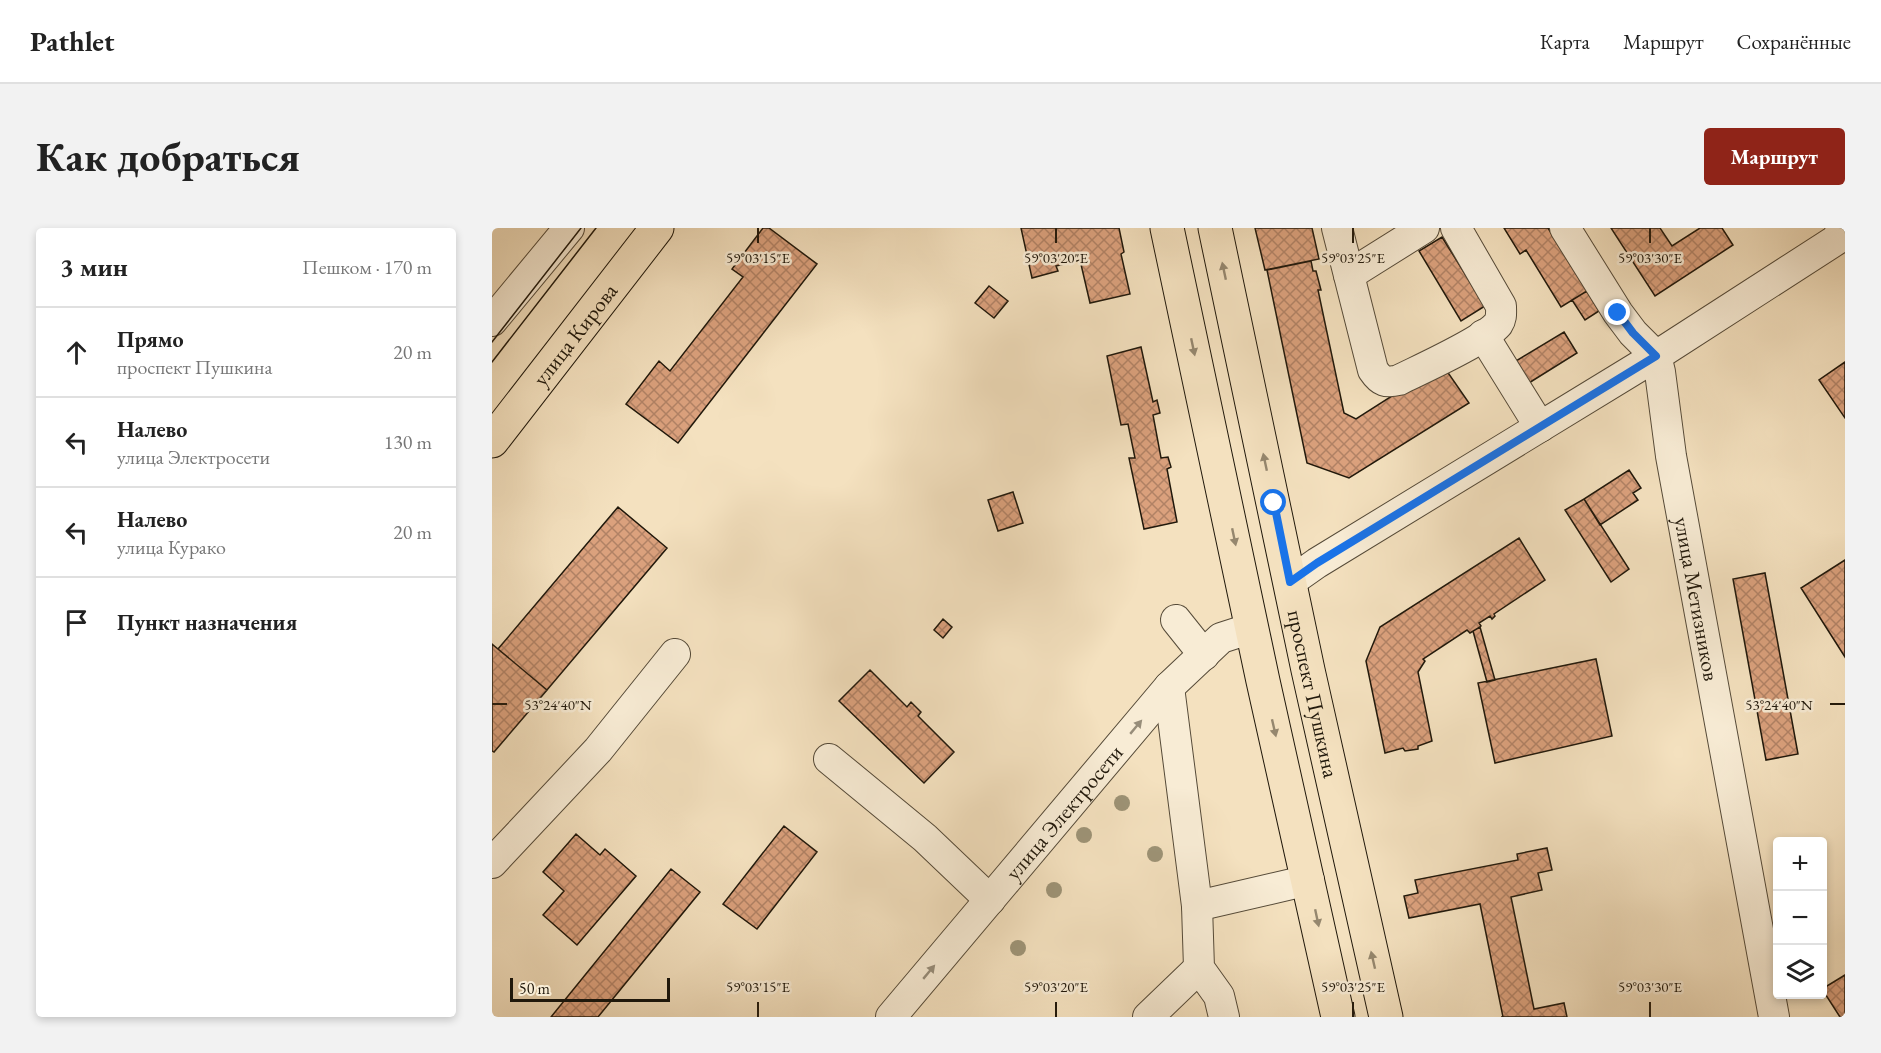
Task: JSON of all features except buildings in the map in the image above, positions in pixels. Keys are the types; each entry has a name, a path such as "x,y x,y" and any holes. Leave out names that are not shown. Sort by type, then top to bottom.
{"main road":[{"name":"улица Кирова","path":"492,441 657,228"},
{"name":"проспект Пушкина","path":"1167,228 1338,1017"},
{"name":"проспект Пушкина","path":"1215,228 1308,670 1386,1017"}],"street":[{"path":"492,321 569,228"},
{"path":"1337,228 1373,370 1379,380 1388,383 1399,380 1483,335 1497,324 1502,316 1501,306 1456,228"},
{"path":"1349,275 1424,228"},
{"path":"1565,228 1618,313 1633,333 1656,356"},
{"path":"1290,582 1317,563 1656,356 1836,240 1843,228"},
{"path":"1483,335 1540,427"},
{"name":"улица Метизников","path":"1656,356 1671,456 1774,1017"},
{"path":"1176,620 1203,655"},
{"name":"улица Электросети","path":"891,1017 1169,687 1221,638 1252,627"},
{"path":"492,863 598,750 675,654"},
{"path":"1169,687 1197,906 1199,968 1219,996 1224,1017"},
{"path":"829,759 925,838 990,900"},
{"path":"1197,906 1309,880"},
{"path":"1148,1017 1199,968"}],"tram line":[{"path":"492,342 581,228"},
{"path":"492,362 596,228"}],"route":[{"path":"1274,503 1290,582 1317,563 1656,356 1633,333 1618,313"}]}
